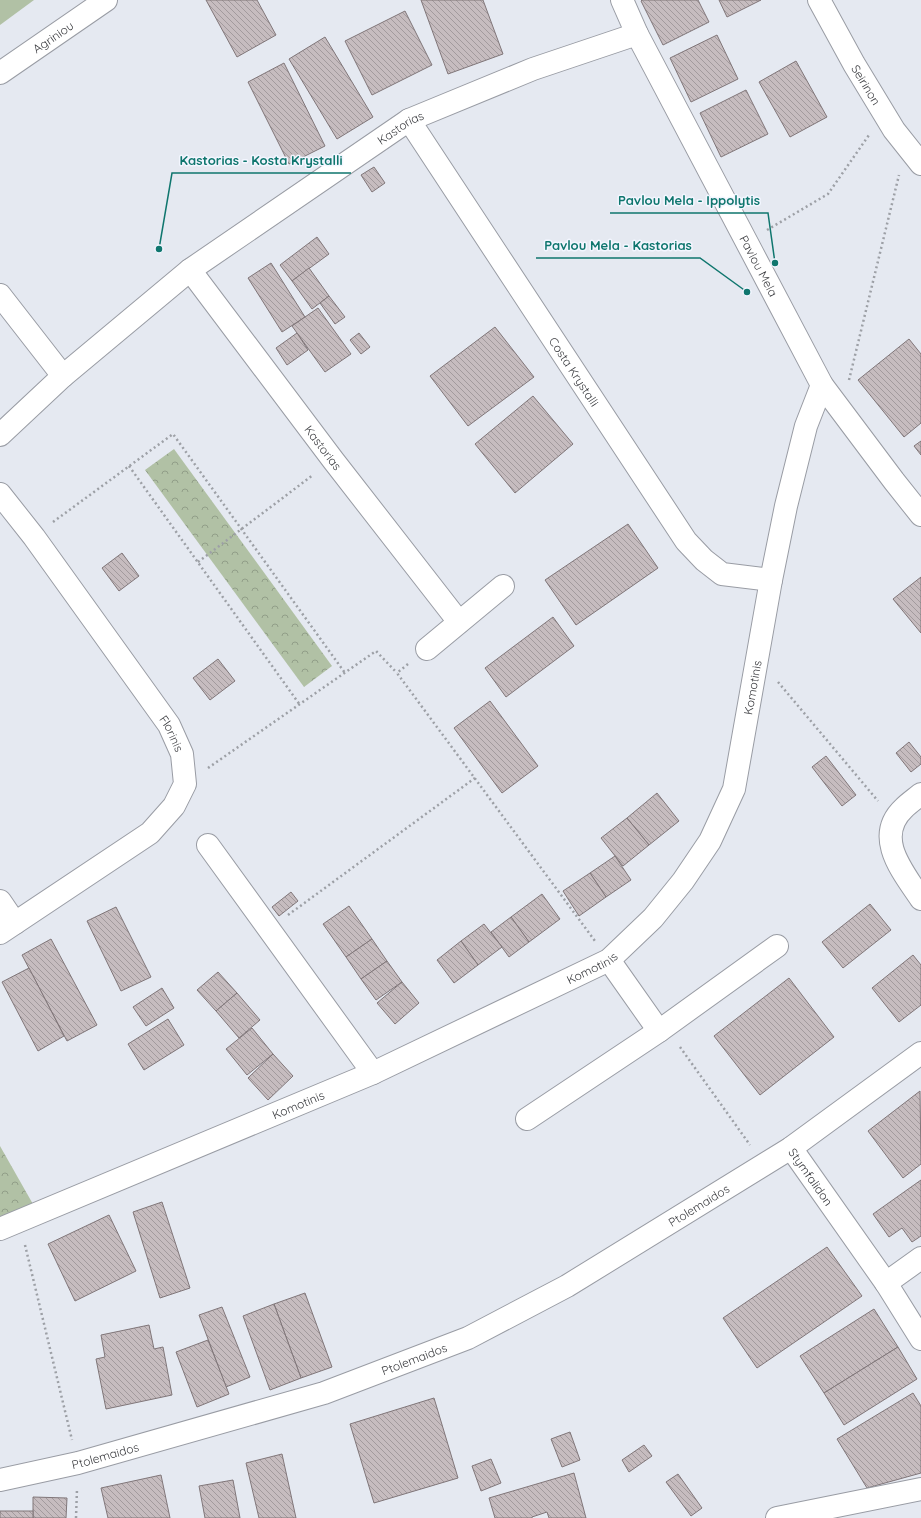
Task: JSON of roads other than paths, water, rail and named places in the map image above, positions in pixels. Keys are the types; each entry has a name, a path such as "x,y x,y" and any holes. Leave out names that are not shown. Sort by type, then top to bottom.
{"street":[{"name":"Agriniou","path":"0,73 106,0"},
{"name":"Pavlou Mela","path":"622,0 637,34 822,385 921,515"},
{"name":"Seirinon","path":"819,0 854,64 884,113 921,164"},
{"name":"Kastorias","path":"0,435 63,376 190,270 409,120 533,69 637,34"},
{"name":"Costa Krystalli","path":"409,120 686,541 704,560 722,574 771,580"},
{"name":"Kastorias","path":"190,270 333,460 459,622"},
{"path":"0,295 63,376"},
{"name":"Komotinis","path":"10,1225 373,1073 609,960 653,918 683,881 710,841 734,789 771,580 786,506 806,426 822,385"},
{"name":"Florinis","path":"0,494 34,537 168,725 182,754 185,784 174,806 150,833 7,928"},
{"path":"427,649 502,586"},
{"path":"921,794 903,809 892,824 890,845 900,868 921,899"},
{"path":"208,845 373,1073"},
{"path":"0,901 7,928"},
{"path":"528,1119 663,1029 777,946"},
{"path":"609,960 663,1029"},
{"name":"Stymfalidon","path":"921,1053 791,1148 886,1283 921,1339"},
{"name":"Ptolemaidos","path":"0,1480 78,1463 324,1393 468,1338 567,1286 791,1148"},
{"path":"886,1283 921,1258"},
{"path":"777,1518 921,1489"}],"place":[{"name":"Kastorias - Kosta Krystalli","path":"159,249"},
{"name":"Pavlou Mela - Ippolytis","path":"775,263"},
{"name":"Pavlou Mela - Kastorias","path":"747,292"}]}
